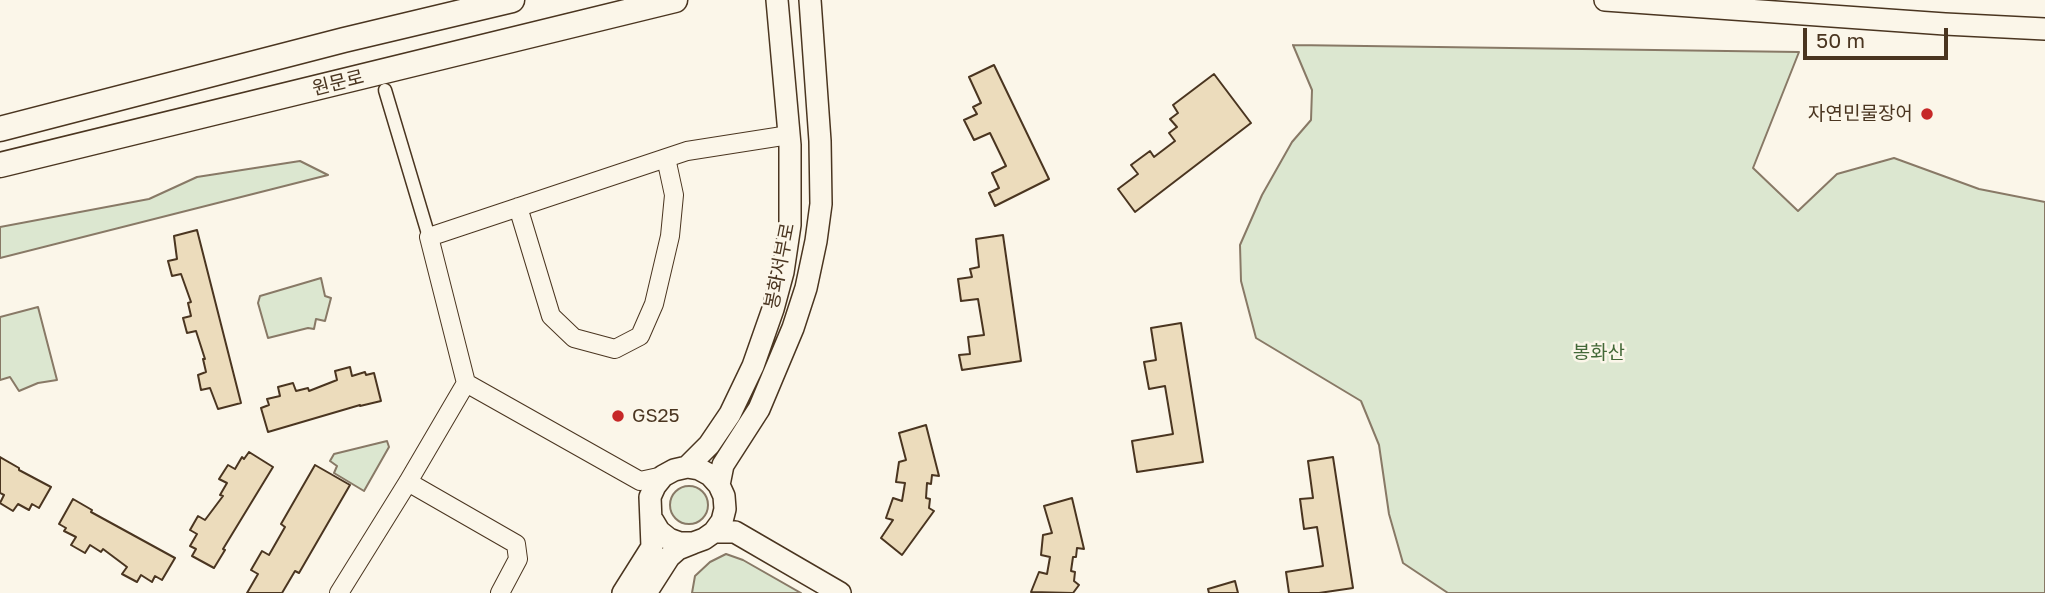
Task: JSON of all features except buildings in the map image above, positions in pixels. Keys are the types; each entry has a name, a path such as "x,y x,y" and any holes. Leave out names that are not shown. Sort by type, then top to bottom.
{"main road":[{"name":"원문로","path":"0,129 331,43 512,0"},
{"name":"원문로","path":"0,165 675,0"}],"street":[{"name":"봉화서부로","path":"687,467 709,445 730,414 752,366 783,272 790,225 789,135 777,0"},
{"name":"봉화서부로","path":"719,485 723,465 759,409 793,328 807,288 816,242 821,204 820,141 810,0"},
{"path":"1605,0 1776,6 2045,29"},
{"path":"339,593 466,383 429,237 385,90"},
{"path":"429,237 688,151 789,135"},
{"path":"518,207 551,316 574,338 615,349 640,336 653,304 670,236 674,195 666,158"},
{"path":"466,383 640,481 687,467 710,475 724,496 724,532"},
{"path":"623,593 652,547 650,497 663,476"},
{"path":"640,481 659,531 680,543 693,543"},
{"path":"408,482 516,544 518,559 500,593"},
{"path":"646,593 669,557 678,549 724,532 840,593"}],"green space":[{"name":"봉화산","path":"1293,45 1799,52 1753,168 1798,211 1837,174 1894,158 1979,189 2045,202 2045,593 1448,593 1403,563 1389,514 1379,445 1361,401 1256,338 1241,281 1240,245 1262,195 1292,142 1311,120 1312,90"},
{"path":"300,161 328,175 0,258 0,227 149,199 197,177"},
{"path":"321,278 325,296 331,298 325,321 316,319 314,329 308,328 268,338 258,303 260,296"},
{"path":"38,307 57,380 38,383 19,391 10,377 0,380 0,317"},
{"path":"387,441 389,447 364,491 334,473 337,466 330,461 334,454"},
{"path":"689,486 702,492 708,505 702,518 689,524 676,518 670,505 676,492"},
{"path":"726,554 743,560 801,593 692,593 695,576 710,562"}],"place":[{"name":"자연민물장어","path":"1927,114"},
{"name":"GS25","path":"618,416"}]}
